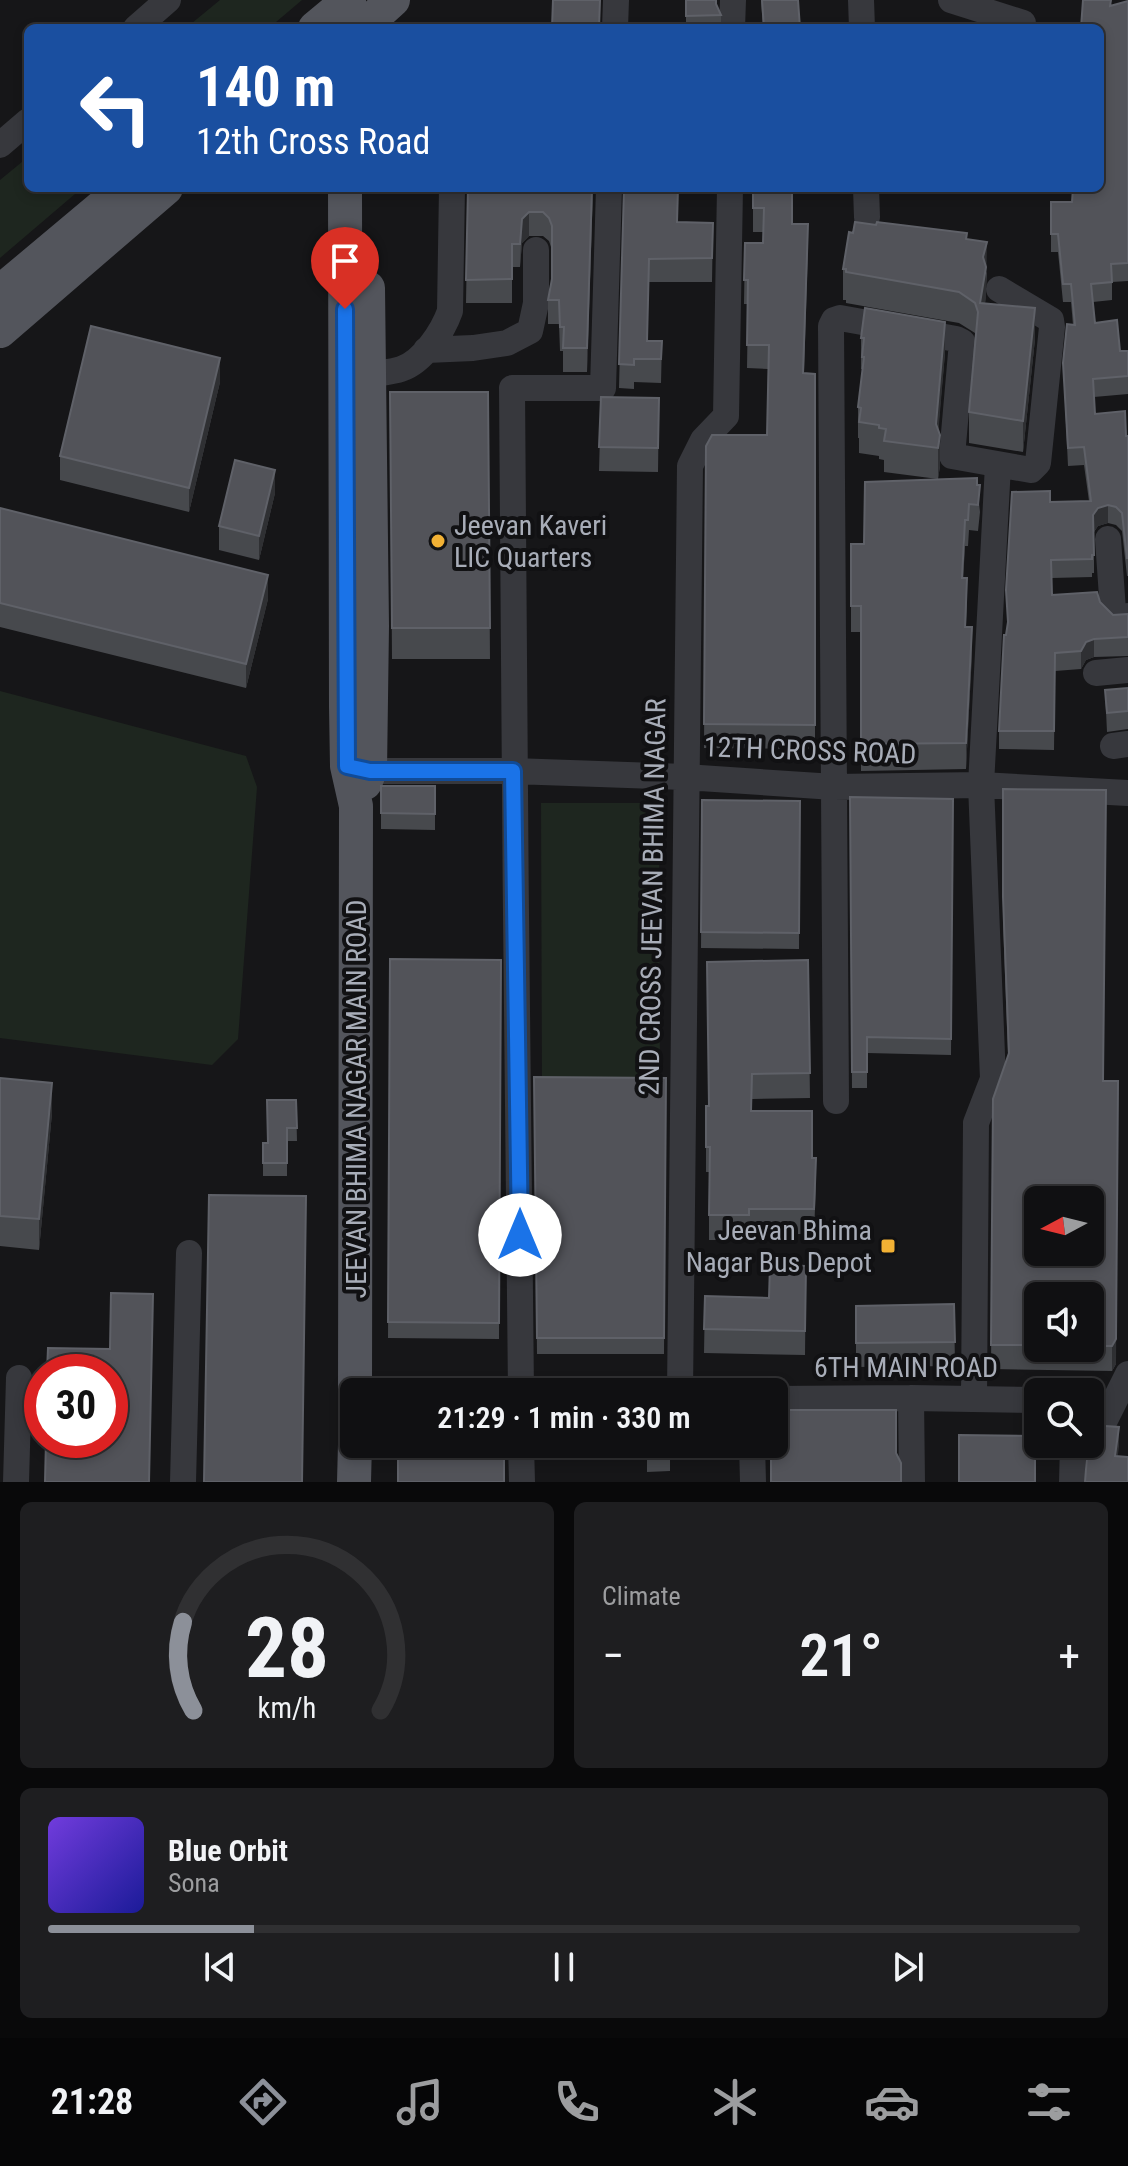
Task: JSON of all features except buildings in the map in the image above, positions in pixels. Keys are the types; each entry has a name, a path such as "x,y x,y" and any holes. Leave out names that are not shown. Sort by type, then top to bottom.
{"main road":[{"path":"348,19 393,0"},
{"path":"0,292 119,192"},
{"path":"0,331 161,192"},
{"name":"JEEVAN BHIMA NAGAR MAIN ROAD","path":"345,192 358,768"},
{"name":"JEEVAN BHIMA NAGAR MAIN ROAD","path":"355,1378 356,806 372,626 367,192"},
{"path":"354,1482 355,1458"}],"street":[{"path":"141,24 168,0"},
{"path":"615,24 616,0"},
{"path":"732,24 733,0"},
{"path":"861,0 862,24"},
{"path":"951,0 1023,24"},
{"path":"0,145 24,124"},
{"path":"369,375 404,369 426,350 447,320 450,311 452,192"},
{"path":"521,1378 513,771 512,388 603,388 609,192"},
{"name":"2ND CROSS JEEVAN BHIMA NAGAR","path":"680,1378 690,466 703,440 726,416 730,192"},
{"path":"866,192 867,217"},
{"path":"426,350 507,343 530,331 536,303 536,250"},
{"path":"836,1101 831,326 834,320 840,318 962,342 952,456 1031,470 1038,463 1051,320 999,289"},
{"path":"974,1399 976,1123 993,1079 981,785 998,465"},
{"path":"1108,539 1113,611 1118,618 1128,616"},
{"path":"1096,673 1128,670"},
{"name":"12TH CROSS ROAD","path":"358,768 685,777 834,787 981,785 1128,793"},
{"path":"183,1482 189,1253"},
{"path":"1107,1422 1128,1374"},
{"path":"16,1482 19,1378"},
{"path":"911,1398 912,1482"},
{"name":"6TH MAIN ROAD","path":"788,1399 1024,1400"},
{"path":"521,1458 522,1482"},
{"path":"752,1458 753,1482"},
{"path":"1072,1482 1073,1458"}],"shaded area":[{"path":"220,0 302,0 274,24 191,24"},
{"path":"24,160 24,192 77,192 0,258 0,180"},
{"path":"0,691 246,756 257,787 238,1039 212,1065 0,1038"},
{"path":"541,803 659,803 660,1090 542,1090"}],"place":[{"name":"Jeevan Kaveri LIC Quarters","path":"438,541"},
{"name":"Jeevan Bhima Nagar Bus Depot","path":"888,1246"}],"route":[{"path":"345,309 347,766 370,771 513,771 520,1235"}]}
